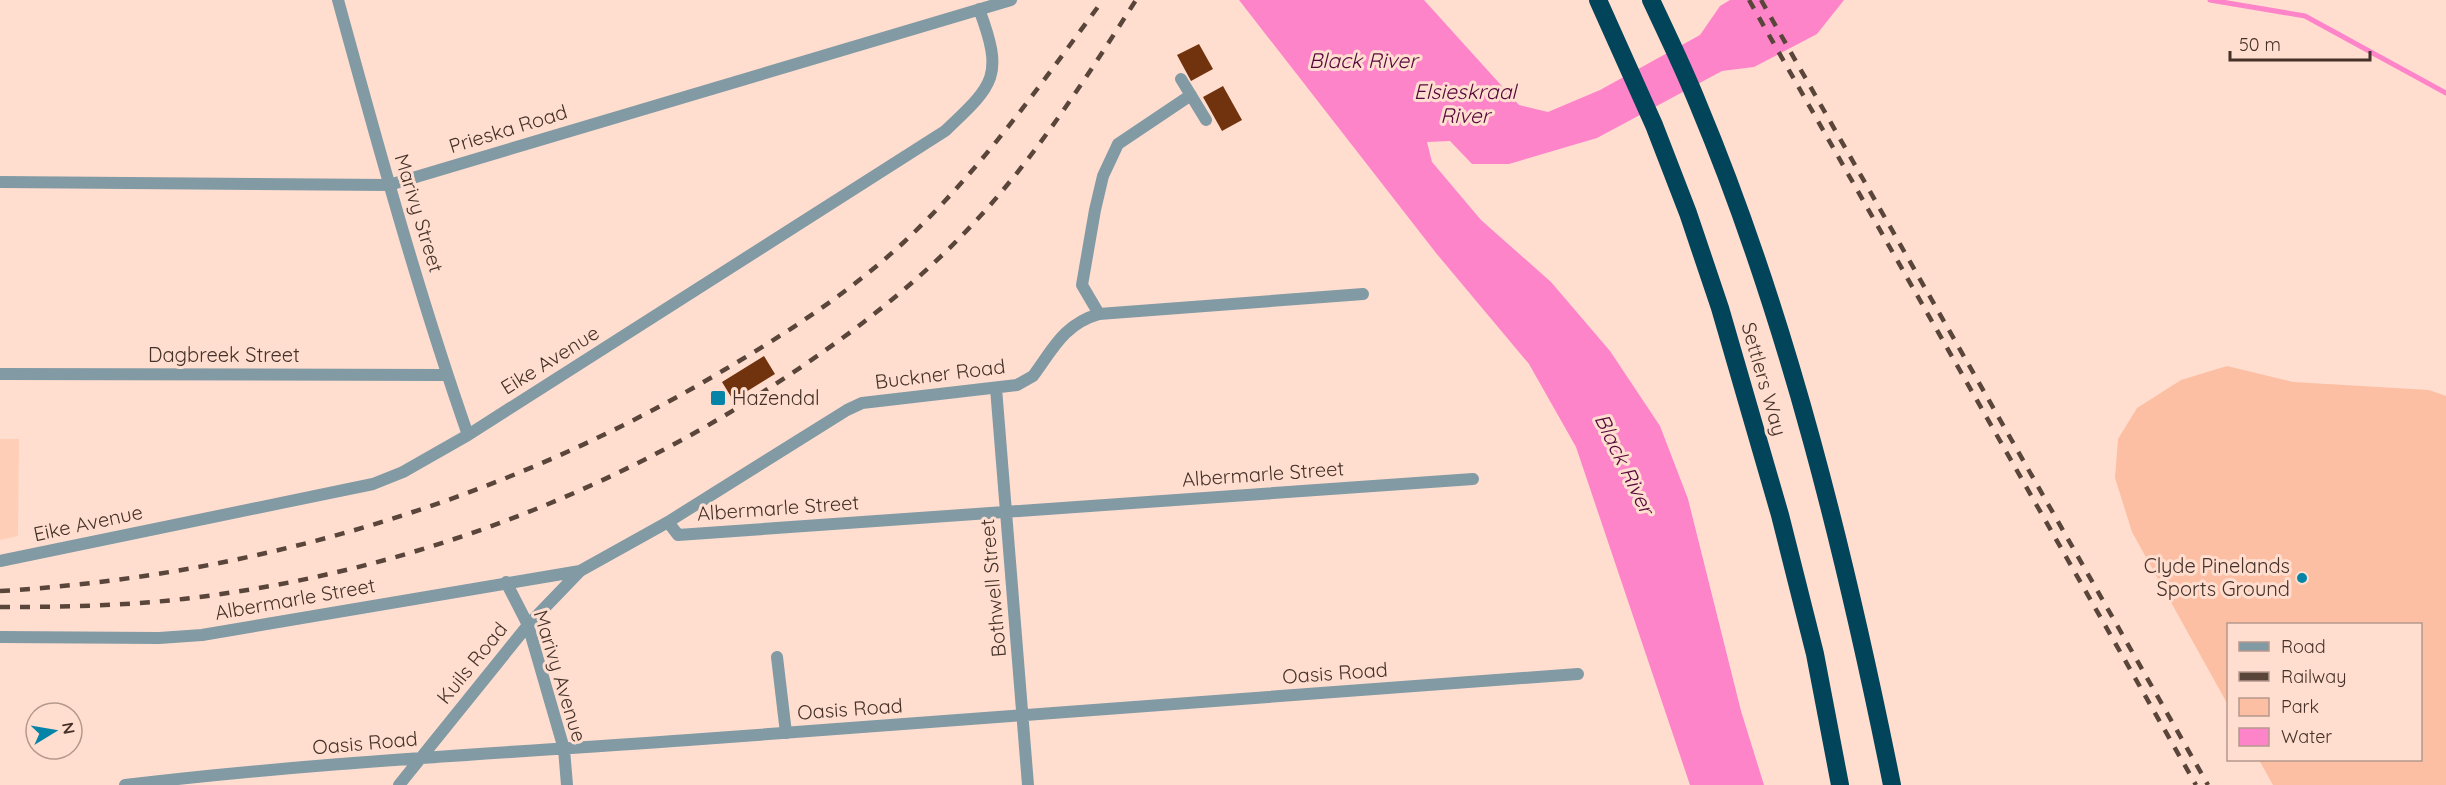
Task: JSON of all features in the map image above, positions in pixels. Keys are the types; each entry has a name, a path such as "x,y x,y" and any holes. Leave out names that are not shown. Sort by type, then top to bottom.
{"highway":[{"name":"Settlers Way","path":"1598,0 1654,125 1688,213 1720,308 1780,515 1813,644 1840,785"},
{"name":"Settlers Way","path":"1654,5 1698,104 1739,210 1791,367 1863,644 1892,785"}],"street":[{"name":"Marivy Street","path":"338,0 389,184 447,375 468,435"},
{"name":"Prieska Road","path":"0,182 389,184 1011,0"},
{"name":"Eike Avenue","path":"0,561 373,484 402,472 468,435 945,131 978,99 991,79 993,64 991,42 979,9"},
{"path":"1180,79 1206,120"},
{"path":"1099,314 1082,285 1103,176 1118,144 1191,95"},
{"name":"Buckner Road","path":"668,522 847,410 862,403 996,388 1026,382 1069,328 1082,319 1099,314 1363,294"},
{"name":"Dagbreek Street","path":"0,374 447,375"},
{"name":"Bothwell Street","path":"996,388 1028,785"},
{"name":"Albermarle Street","path":"0,637 159,638 202,635 580,571 668,522 678,535 1473,479"},
{"name":"Kuils Road","path":"399,785 528,624 580,571"},
{"name":"Marivy Avenue","path":"506,582 528,624 564,749 567,785"},
{"path":"777,657 786,733"},
{"name":"Oasis Road","path":"125,785 421,758 1578,674"}],"shaded area":[{"path":"0,439 19,439 18,536 0,540"}],"green space":[{"name":"Clyde Pinelands Sports Ground","path":"2227,366 2293,382 2429,390 2446,396 2446,785 2273,785 2260,761 2422,761 2422,623 2227,623 2227,703 2132,532 2115,478 2118,439 2137,408 2181,380"}],"water":[{"name":"Black River","path":"1239,0 1424,0 1519,105 1548,112 1600,90 1700,35 1720,6 1730,0 1844,0 1817,34 1754,67 1722,71 1597,138 1509,164 1472,164 1450,141 1427,142 1432,162 1481,220 1551,282 1610,351 1660,426 1688,499 1741,711 1764,785 1690,785 1576,447 1529,364 1436,253"}],"building":[{"path":"1199,44 1213,69 1191,81 1177,55"},
{"path":"1223,86 1242,120 1222,131 1203,97"},
{"path":"764,356 775,374 733,400 722,382"}],"waterway":[{"name":"Elsieskraal River","path":"2210,0 2305,16 2446,93"}],"railway":[{"path":"0,591 95,583 189,569 283,549 375,524 466,494 554,458 640,416 724,370 794,326 840,295 904,242 959,186 1009,126 1103,0"},
{"path":"0,607 92,606 183,599 261,588 337,572 412,552 486,528 630,467 699,430 766,390 821,353 900,293 949,249 1018,172 1079,88 1136,0"},
{"path":"1749,0 2196,785"},
{"path":"1761,0 2208,785"}],"place":[{"name":"Hazendal","path":"718,398"},
{"name":"Clyde Pinelands Sports Ground","path":"2302,578"}]}
